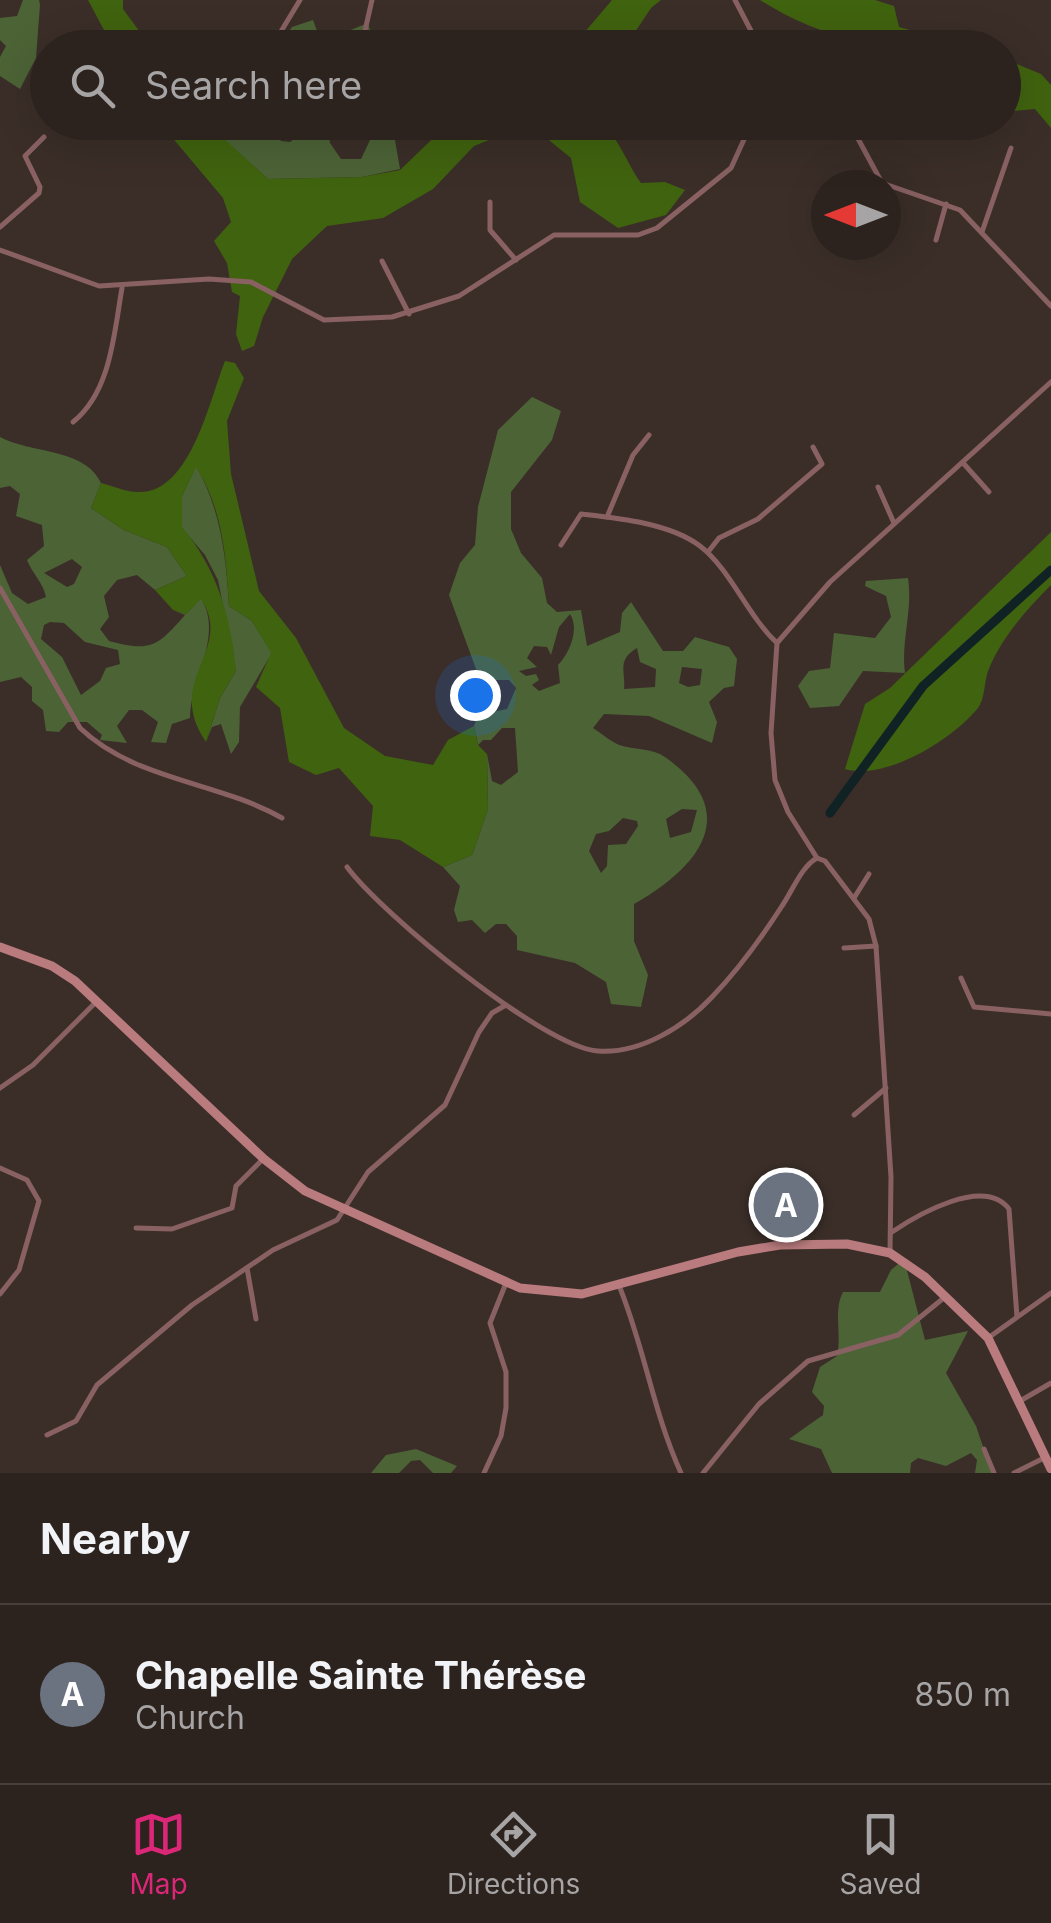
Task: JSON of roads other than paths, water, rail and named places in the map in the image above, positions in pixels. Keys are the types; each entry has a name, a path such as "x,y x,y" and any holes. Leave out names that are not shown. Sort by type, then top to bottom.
{"main road":[{"path":"0,947 59,970 264,1159 305,1191 344,1212 529,1290 562,1294 780,1245 847,1244 890,1253 945,1296 988,1338 1051,1469"},
{"path":"1042,1473 1044,1453"}],"street":[{"path":"282,30 300,0"},
{"path":"366,30 372,0"},
{"path":"735,0 751,30"},
{"path":"0,226 38,193 40,187 26,156 41,140"},
{"path":"0,250 98,286 122,288 208,280 251,282 324,320 410,314 459,296 561,234 638,235 657,228 730,168 743,140"},
{"path":"859,140 882,184 946,203 982,232 1051,306"},
{"path":"982,232 1011,148"},
{"path":"490,202 490,230 516,260"},
{"path":"936,240 946,203"},
{"path":"382,261 410,314"},
{"path":"73,422 86,412 106,369 122,288"},
{"path":"890,1253 886,1088 876,946 869,919 817,858 788,812 775,780 771,732 777,642 821,590 1051,382"},
{"path":"607,517 633,455 649,435"},
{"path":"707,553 719,538 758,519 822,464 813,447"},
{"path":"964,464 989,492"},
{"path":"878,487 894,523"},
{"path":"560,545 578,516 607,517 684,538 707,553 755,621 777,642"},
{"path":"0,588 80,728 93,740 152,773 232,794 282,818"},
{"path":"347,867 419,936 506,1005 572,1046 610,1050 659,1038 712,998 780,909 806,864 817,858"},
{"path":"854,898 869,874"},
{"path":"844,948 876,946"},
{"path":"961,978 974,1008 1051,1014"},
{"path":"0,1088 34,1065 97,1002"},
{"path":"47,1435 76,1422 98,1384 166,1325 287,1242 334,1222 373,1166 446,1105 476,1036 492,1012 506,1005"},
{"path":"854,1115 886,1088"},
{"path":"136,1228 172,1229 232,1208 238,1184 264,1159"},
{"path":"0,1168 32,1184 38,1207 18,1270 0,1294"},
{"path":"890,1234 938,1206 986,1198 1004,1203 1009,1209 1018,1316"},
{"path":"248,1268 256,1318"},
{"path":"484,1473 501,1436 506,1408 506,1372 490,1323 506,1280"},
{"path":"618,1283 640,1338 664,1436 681,1473"},
{"path":"988,1338 1051,1293"},
{"path":"703,1473 758,1404 808,1361 898,1335 945,1296"},
{"path":"1018,1402 1051,1383"},
{"path":"984,1449 994,1473"},
{"path":"1014,1473 1044,1453"}],"waterway":[{"path":"830,813 923,686 1051,570"}],"place":[{"name":"Chapelle Sainte Thérèse","path":"786,1205"}]}
